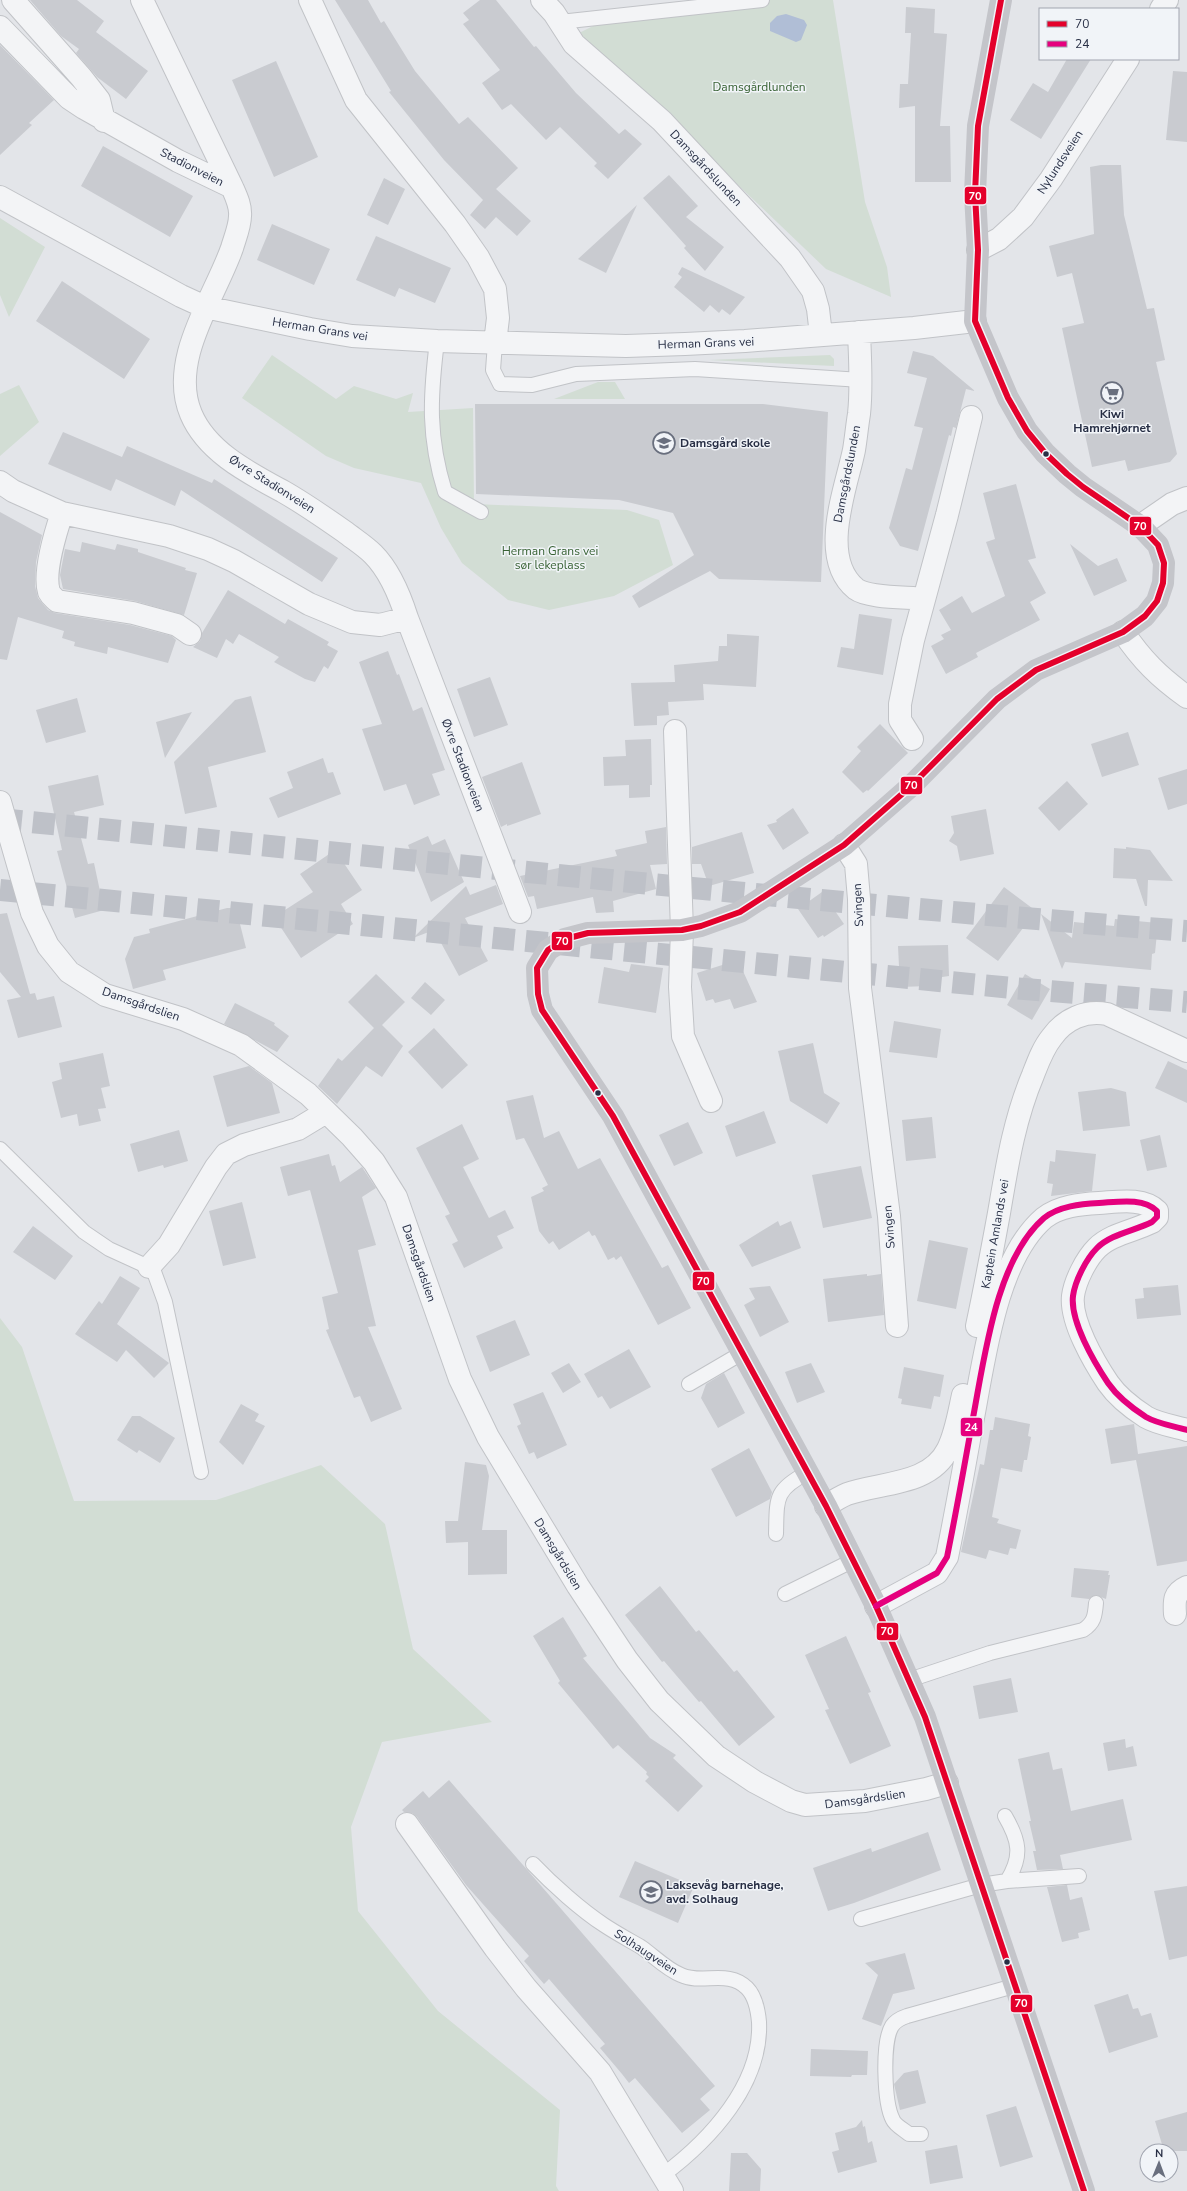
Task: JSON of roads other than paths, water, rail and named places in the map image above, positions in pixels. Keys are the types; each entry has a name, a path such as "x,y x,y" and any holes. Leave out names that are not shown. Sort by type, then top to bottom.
{"main road":[{"path":"1001,0 989,55 978,126 975,194 978,250 975,321 1008,398 1027,431 1045,453 1078,483 1140,526 1158,545 1164,563 1164,583 1157,601 1145,616 1123,632 1036,670 997,699 910,787 844,845 740,912 701,926 682,930 588,933 565,939 548,950 536,968 538,994 542,1010 613,1116 826,1506 876,1606 925,1717 1084,2191"}],"street":[{"path":"13,0 82,76 99,100 104,121"},
{"name":"Stadionveien","path":"142,0 232,187"},
{"path":"310,0 356,100 455,224 478,257 495,288 498,318 495,343"},
{"name":"Damsgårdslunden","path":"542,0 560,22 574,44 662,121 790,258 813,291 818,310 821,335"},
{"path":"0,27 69,98 104,121"},
{"name":"Nylundsveien","path":"978,250 999,239 1023,217 1051,179 1127,60"},
{"name":"Stadionveien","path":"104,121 178,161 232,187"},
{"path":"205,307 224,272 239,223 240,216 238,199 232,187"},
{"name":"Herman Grans vei","path":"0,197 181,296 205,307 276,323 352,336 437,341 626,346 745,341 914,328 975,321"},
{"name":"Øvre Stadionveien","path":"205,307 189,353 185,379 186,398 191,414 201,432 213,446 234,462 319,514 373,554 392,581 520,912"},
{"name":"Damsgårdslunden","path":"859,332 861,380 854,450 837,520 838,562 851,585 857,590 869,594 924,599"},
{"path":"912,738 900,720 900,704 913,640 947,515 971,417"},
{"path":"0,482 12,491 62,513 169,536 208,549 234,561 309,604 352,622 380,625 407,618"},
{"path":"1140,526 1172,504 1187,498"},
{"path":"62,513 47,576 49,591 52,597 63,602 133,613 177,625 190,634"},
{"path":"1123,632 1134,649 1158,676 1187,697"},
{"path":"675,731 682,930 680,986 683,1036 711,1101"},
{"name":"Damsgårdslien","path":"0,802 32,913 48,946 69,972 105,995 183,1019 241,1045 308,1094 374,1162 396,1197 460,1379 488,1436 578,1586 627,1660 659,1701 716,1756 755,1782 791,1801 805,1805 865,1801 926,1789 947,1783"},
{"name":"Svingen","path":"844,845 856,864 859,899 860,988 889,1216 897,1326"},
{"name":"Kaptein Amlands vei","path":"826,1506 846,1494 903,1482 931,1469 948,1450 957,1421 989,1270 1010,1147 1022,1101 1042,1053 1051,1038 1061,1026 1072,1019 1081,1014 1094,1012 1107,1014 1187,1051"},
{"path":"149,1267 169,1245 216,1167 226,1154 244,1145 298,1129 326,1112"},
{"path":"876,1606 937,1573 947,1557 980,1377 998,1302 1020,1248 1032,1230 1045,1217 1056,1211 1070,1207 1121,1202 1139,1203 1152,1206 1157,1211 1157,1217 1152,1222 1105,1241 1096,1249 1076,1284 1073,1297 1074,1309 1080,1330 1092,1355 1109,1384 1118,1394 1127,1403 1148,1418 1187,1430"},
{"path":"1175,1614 1175,1595 1179,1591 1187,1588"},
{"name":"Solhaugveien","path":"407,1824 495,1948 526,1988 600,2072 667,2183"}],"lane":[{"path":"560,22 762,0"},
{"path":"437,341 431,410 436,460 445,492 481,512"},
{"path":"495,343 493,370 500,384 532,385 576,374 695,369 861,380"},
{"path":"0,1149 84,1232 109,1249 153,1269 166,1302 201,1472"},
{"path":"689,1384 742,1353"},
{"path":"776,1534 777,1511 780,1494 786,1485 807,1473"},
{"path":"785,1594 854,1560"},
{"path":"908,1680 990,1653 1083,1630 1091,1625 1095,1617 1096,1603"},
{"path":"1005,1816 1013,1830 1017,1849 1016,1866 1007,1881"},
{"name":"Solhaugveien","path":"533,1864 545,1877 603,1925 681,1975 698,1978 730,1978 747,1988 753,1997 758,2013 759,2035 755,2062 734,2104 685,2159 667,2183"},
{"path":"861,1919 981,1885 1007,1881 1079,1876"},
{"path":"921,2134 909,2134 893,2121 886,2098 885,2063 888,2034 892,2026 898,2020 907,2016 1014,1986"}],"water":[{"path":"786,14 804,20 807,25 801,40 796,42 770,31 770,23 777,16"}],"tunnel":[{"path":"0,819 742,893 1187,931"},
{"path":"0,890 1012,988 1187,1002"}],"place":[{"name":"Kiwi Hamrehjørnet","path":"1112,393"},
{"name":"Damsgård skole","path":"664,443"},
{"name":"Laksevåg barnehage, avd. Solhaug","path":"651,1892"}],"park label":[{"name":"Damsgårdlunden","path":"759,87"},
{"name":"Herman Grans vei sør lekeplass","path":"550,558"}]}
